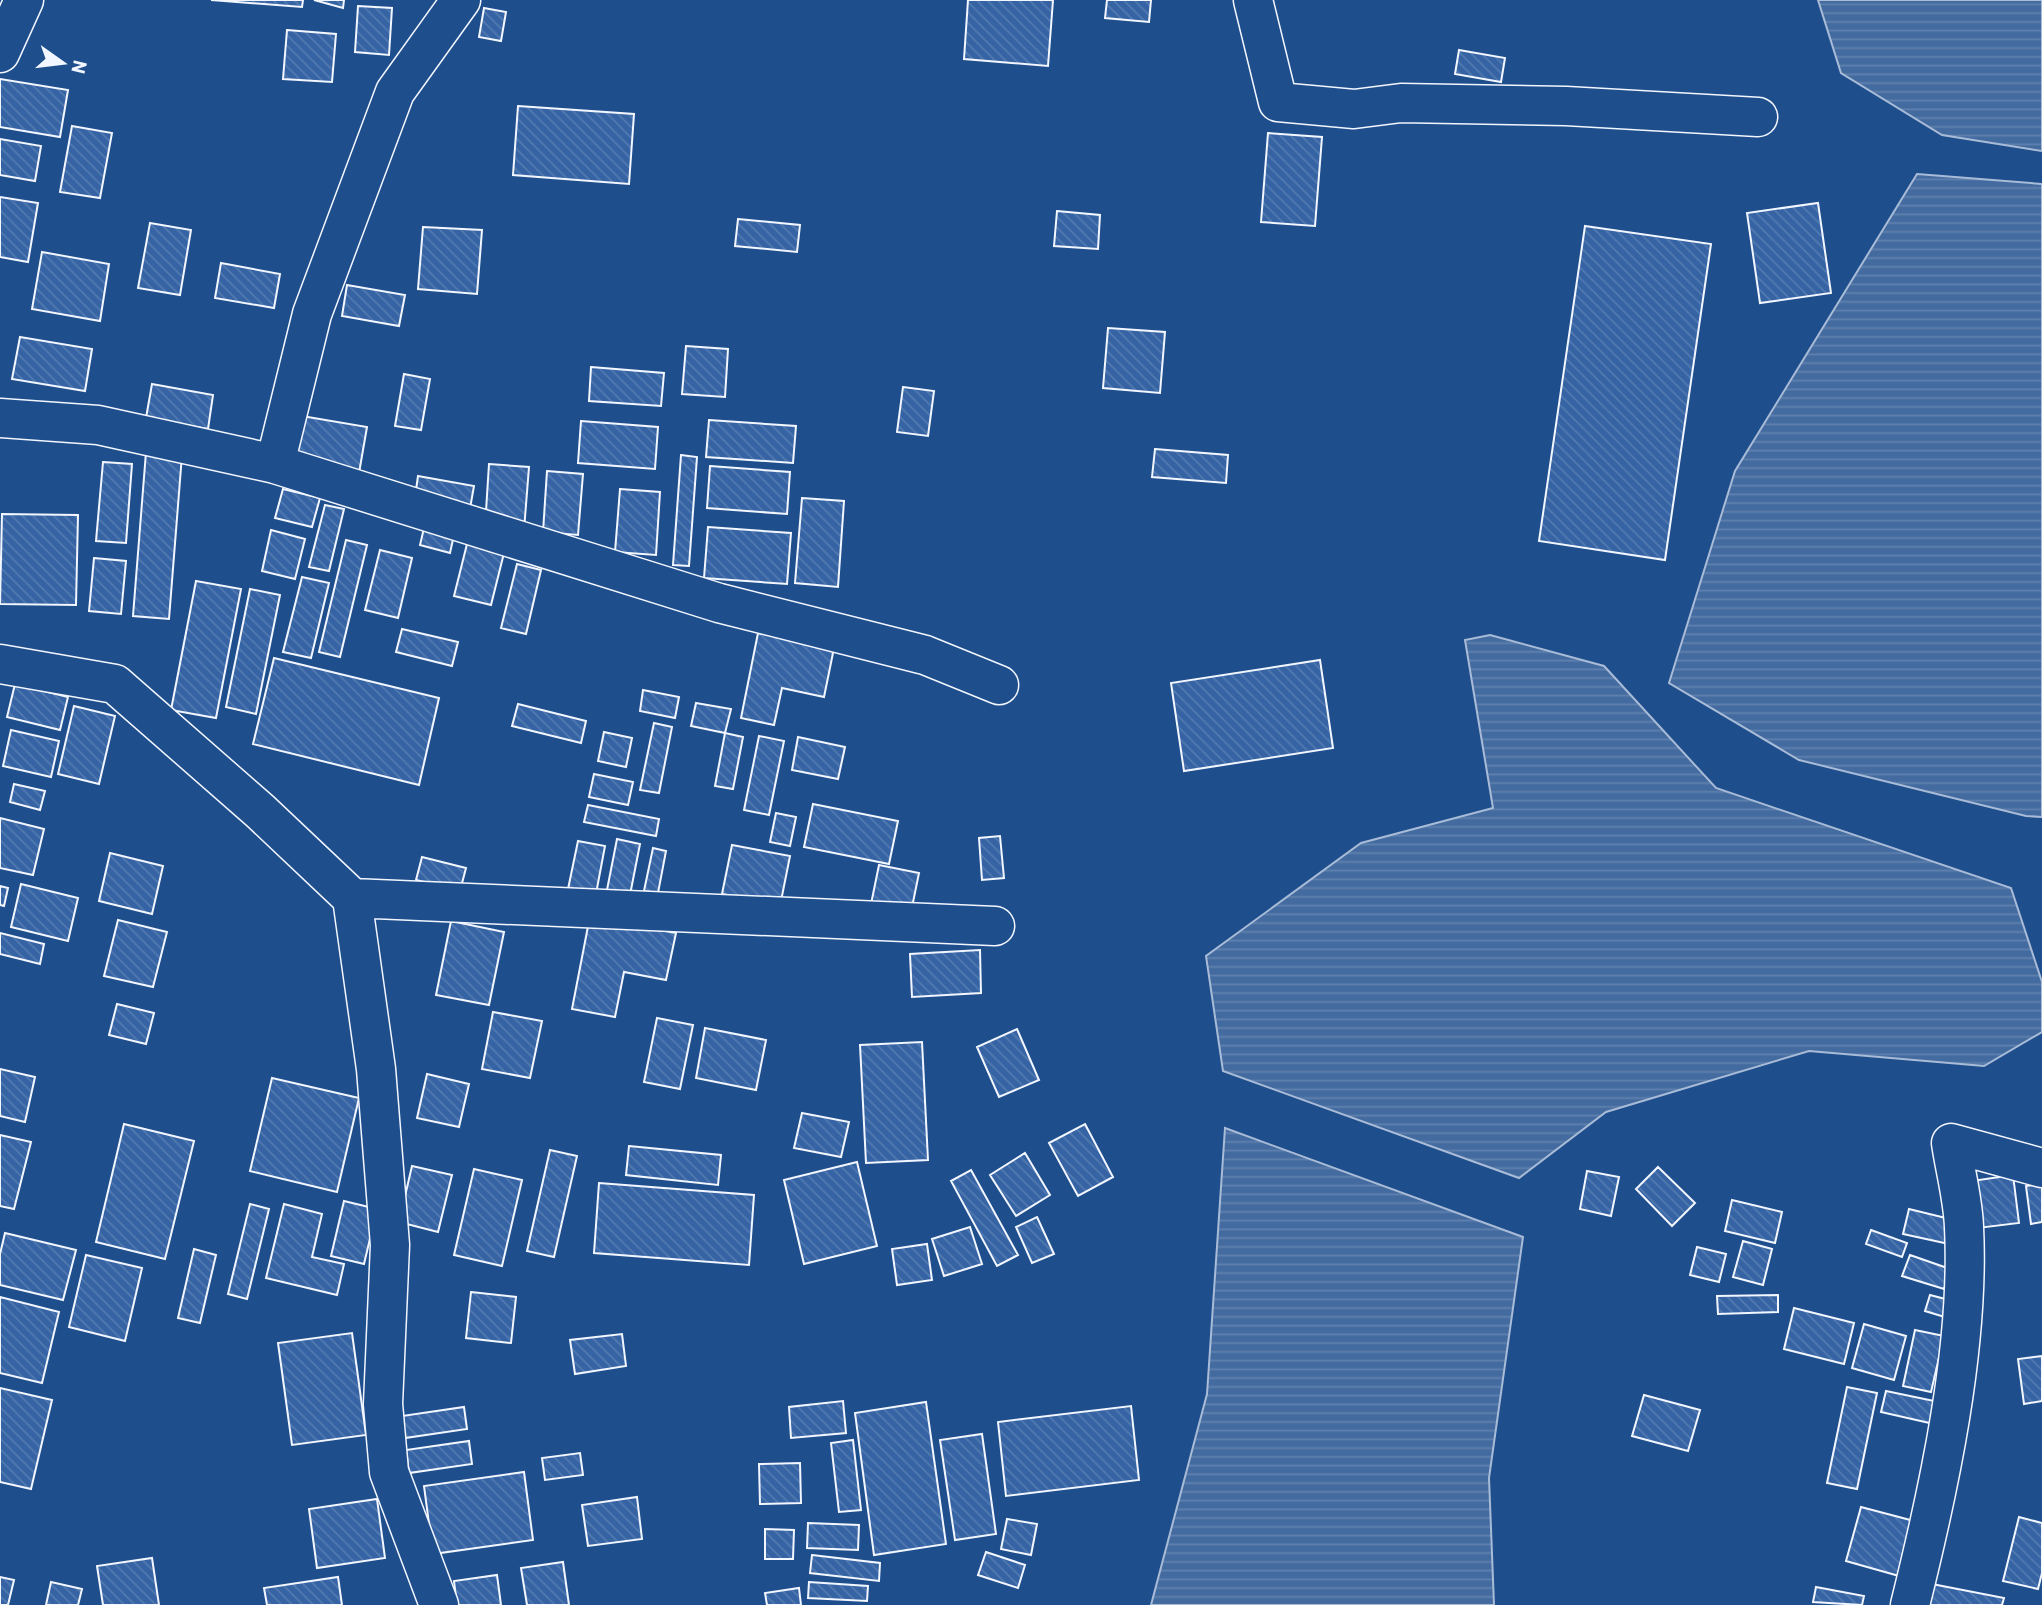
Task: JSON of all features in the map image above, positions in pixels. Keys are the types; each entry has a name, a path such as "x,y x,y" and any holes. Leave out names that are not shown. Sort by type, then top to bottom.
{"street":[{"path":"0,53 24,0"},
{"path":"275,464 312,314 395,92 461,0"},
{"path":"1253,0 1278,102 1354,109 1401,103 1566,106 1758,117"},
{"path":"0,418 98,425 275,464 719,603 925,655 999,685"},
{"path":"0,664 115,684 260,811 352,898 376,1069 390,1245 383,1404 389,1472 439,1605"},
{"path":"352,898 995,926"},
{"path":"1910,1605 1934,1506 1962,1324 1965,1226 1951,1143 2042,1168"}],"water":[{"path":"1818,0 2042,0 2042,151 1942,135 1841,73"},
{"path":"1917,174 2042,184 2042,817 2026,816 1799,760 1669,683 1735,471"},
{"path":"1490,635 1604,666 1716,788 2011,888 2042,982 2042,1032 1984,1066 1809,1051 1606,1112 1519,1178 1223,1071 1206,956 1361,843 1493,808 1465,640"},
{"path":"1225,1128 1523,1237 1489,1478 1494,1605 1151,1605 1207,1394"}],"building":[{"path":"211,0 303,0 302,7"},
{"path":"314,0 344,0 343,8"},
{"path":"968,0 1053,0 1048,66 964,59"},
{"path":"1107,0 1151,0 1149,22 1105,18"},
{"path":"358,6 392,8 389,55 355,52"},
{"path":"484,8 506,12 501,41 479,37"},
{"path":"287,30 336,34 332,82 283,79"},
{"path":"1459,50 1505,58 1501,82 1455,74"},
{"path":"0,79 68,90 60,137 0,127"},
{"path":"518,106 634,114 629,184 513,175"},
{"path":"72,126 112,133 100,198 60,192"},
{"path":"1268,133 1322,137 1315,226 1261,222"},
{"path":"0,139 41,146 35,181 0,175"},
{"path":"0,197 38,203 28,262 0,257"},
{"path":"1818,203 1831,293 1760,303 1747,213"},
{"path":"1057,211 1100,215 1098,249 1054,246"},
{"path":"738,219 800,225 797,252 735,246"},
{"path":"150,223 191,230 180,295 138,288"},
{"path":"1585,226 1711,244 1665,560 1539,541"},
{"path":"423,227 482,230 477,294 418,289"},
{"path":"42,252 109,264 100,321 32,309"},
{"path":"221,263 280,274 274,308 215,298"},
{"path":"347,285 405,295 399,326 342,316"},
{"path":"1108,328 1165,332 1160,393 1103,388"},
{"path":"20,337 92,349 85,391 12,379"},
{"path":"686,346 728,349 725,397 682,394"},
{"path":"591,367 664,373 661,406 589,401"},
{"path":"404,374 430,379 421,430 395,426"},
{"path":"152,384 213,395 208,429 146,418"},
{"path":"903,387 934,391 928,436 897,432"},
{"path":"296,415 367,427 359,473 288,461"},
{"path":"709,420 796,426 793,463 706,457"},
{"path":"581,421 658,427 655,469 578,463"},
{"path":"1155,449 1228,455 1226,483 1152,477"},
{"path":"146,452 182,455 169,619 133,616"},
{"path":"681,455 697,457 689,566 673,565"},
{"path":"103,462 132,464 126,543 96,541"},
{"path":"489,464 529,467 524,530 485,527"},
{"path":"710,466 790,472 787,514 707,508"},
{"path":"547,471 583,474 578,535 543,532"},
{"path":"418,476 474,486 469,514 414,504"},
{"path":"283,489 320,498 312,527 275,518"},
{"path":"620,489 660,492 656,555 615,552"},
{"path":"802,498 844,501 838,587 795,583"},
{"path":"325,505 344,509 329,571 309,567"},
{"path":"2,514 78,515 76,605 0,604"},
{"path":"708,527 791,533 787,584 704,578"},
{"path":"424,528 454,535 450,553 420,545"},
{"path":"271,530 305,539 295,579 262,571"},
{"path":"469,536 506,545 491,605 454,596"},
{"path":"346,540 367,545 340,657 319,652"},
{"path":"380,550 412,558 398,618 365,610"},
{"path":"94,558 126,561 121,614 89,611"},
{"path":"517,564 541,570 526,634 501,628"},
{"path":"302,577 329,583 311,658 283,652"},
{"path":"196,581 241,589 216,718 171,710"},
{"path":"250,589 280,595 256,714 226,707"},
{"path":"402,629 458,642 452,666 396,652"},
{"path":"758,633 834,648 824,697 782,688 774,725 741,718"},
{"path":"274,658 439,698 419,785 253,744"},
{"path":"1320,660 1333,748 1184,771 1171,683"},
{"path":"15,684 68,697 60,730 7,717"},
{"path":"643,690 679,697 675,718 640,711"},
{"path":"696,703 731,709 725,733 691,726"},
{"path":"518,704 586,721 581,743 512,726"},
{"path":"74,706 115,716 99,784 58,774"},
{"path":"654,723 672,727 659,793 640,790"},
{"path":"11,730 59,741 51,777 3,766"},
{"path":"604,732 632,738 626,767 598,761"},
{"path":"725,733 743,737 733,789 715,786"},
{"path":"759,736 784,741 769,815 744,810"},
{"path":"798,737 845,747 838,779 792,770"},
{"path":"594,774 633,782 628,805 589,797"},
{"path":"14,784 45,791 40,810 10,802"},
{"path":"813,804 898,821 889,864 804,847"},
{"path":"588,805 659,819 656,836 584,822"},
{"path":"776,813 796,817 790,846 770,842"},
{"path":"0,818 44,829 33,875 0,868"},
{"path":"1000,836 1004,878 982,880 979,838"},
{"path":"617,839 640,844 629,900 606,895"},
{"path":"578,841 605,846 595,899 567,894"},
{"path":"732,845 790,856 780,906 722,894"},
{"path":"653,848 666,851 658,893 644,891"},
{"path":"110,853 163,866 152,914 99,901"},
{"path":"422,857 466,868 460,891 416,880"},
{"path":"879,865 919,873 910,917 870,909"},
{"path":"21,884 78,898 68,941 11,927"},
{"path":"0,886 8,888 4,906 0,905"},
{"path":"590,916 676,933 666,980 624,972 615,1017 572,1009"},
{"path":"118,920 167,932 153,987 104,976"},
{"path":"451,921 504,932 489,1005 436,995"},
{"path":"0,933 44,944 40,964 0,954"},
{"path":"980,950 981,993 912,997 910,954"},
{"path":"117,1004 154,1013 146,1044 109,1035"},
{"path":"493,1012 542,1021 530,1078 482,1069"},
{"path":"657,1018 693,1025 680,1089 644,1082"},
{"path":"705,1028 766,1040 756,1090 696,1078"},
{"path":"1017,1029 1039,1080 999,1097 977,1047"},
{"path":"922,1042 928,1160 866,1163 860,1045"},
{"path":"0,1069 35,1077 25,1122 0,1116"},
{"path":"427,1074 469,1084 459,1127 417,1118"},
{"path":"272,1078 359,1098 337,1192 250,1171"},
{"path":"802,1113 849,1122 841,1157 794,1148"},
{"path":"124,1124 194,1141 165,1259 96,1242"},
{"path":"1085,1124 1113,1177 1078,1196 1049,1143"},
{"path":"0,1135 31,1142 14,1209 0,1206"},
{"path":"629,1146 721,1155 718,1185 626,1175"},
{"path":"550,1150 577,1156 554,1257 527,1251"},
{"path":"1025,1153 1050,1195 1016,1216 990,1175"},
{"path":"857,1162 877,1246 804,1264 784,1180"},
{"path":"412,1166 452,1175 438,1232 399,1222"},
{"path":"1658,1167 1695,1203 1672,1226 1636,1189"},
{"path":"474,1169 522,1180 502,1266 454,1255"},
{"path":"971,1170 1018,1255 997,1266 951,1181"},
{"path":"1587,1171 1619,1177 1611,1216 1580,1209"},
{"path":"2013,1175 2019,1223 1978,1228 1972,1181"},
{"path":"599,1183 754,1195 749,1265 594,1253"},
{"path":"2042,1184 2042,1222 2031,1224 2026,1186"},
{"path":"1732,1200 1782,1212 1775,1243 1725,1231"},
{"path":"344,1201 377,1209 364,1264 331,1256"},
{"path":"250,1204 269,1209 247,1299 228,1294"},
{"path":"284,1204 322,1214 312,1257 344,1264 337,1295 266,1278"},
{"path":"1909,1209 1954,1220 1949,1244 1903,1234"},
{"path":"1037,1217 1054,1254 1032,1263 1016,1227"},
{"path":"970,1227 982,1264 944,1276 932,1239"},
{"path":"1871,1230 1907,1243 1902,1257 1866,1244"},
{"path":"5,1233 76,1250 63,1300 0,1285 0,1254"},
{"path":"1743,1241 1772,1249 1763,1285 1733,1277"},
{"path":"927,1244 932,1280 897,1285 892,1249"},
{"path":"1697,1247 1726,1254 1719,1282 1690,1275"},
{"path":"194,1249 216,1255 200,1323 178,1318"},
{"path":"86,1255 142,1268 125,1341 69,1327"},
{"path":"1910,1255 1950,1269 1944,1289 1902,1276"},
{"path":"471,1292 516,1297 511,1343 466,1338"},
{"path":"1778,1295 1778,1312 1718,1314 1717,1296"},
{"path":"1930,1295 1953,1301 1948,1318 1925,1311"},
{"path":"0,1297 59,1312 42,1383 0,1373"},
{"path":"1794,1308 1854,1323 1844,1364 1784,1349"},
{"path":"1864,1324 1906,1336 1894,1380 1852,1368"},
{"path":"1915,1330 1944,1336 1931,1392 1903,1386"},
{"path":"352,1333 366,1435 292,1445 278,1343"},
{"path":"622,1334 626,1366 575,1374 570,1340"},
{"path":"2042,1356 2042,1401 2024,1404 2018,1359"},
{"path":"1847,1387 1877,1393 1857,1489 1827,1483"},
{"path":"0,1388 52,1400 31,1489 0,1482"},
{"path":"1886,1391 1939,1402 1934,1424 1881,1412"},
{"path":"1644,1395 1700,1410 1688,1451 1632,1436"},
{"path":"843,1401 846,1433 791,1438 789,1407"},
{"path":"926,1402 946,1544 874,1555 855,1413"},
{"path":"1131,1406 1139,1480 1006,1496 998,1422"},
{"path":"464,1407 467,1429 405,1438 402,1416"},
{"path":"982,1434 996,1534 955,1540 940,1440"},
{"path":"853,1440 861,1510 839,1512 831,1443"},
{"path":"469,1441 472,1464 409,1473 406,1450"},
{"path":"580,1453 583,1475 545,1480 542,1458"},
{"path":"800,1463 801,1503 760,1504 759,1464"},
{"path":"524,1472 533,1540 433,1554 424,1486"},
{"path":"637,1497 642,1539 588,1546 582,1505"},
{"path":"377,1499 385,1558 317,1568 309,1509"},
{"path":"1861,1507 1914,1521 1899,1576 1846,1561"},
{"path":"2019,1517 2042,1523 2042,1573 2038,1589 2003,1581"},
{"path":"1007,1519 1037,1524 1031,1555 1001,1549"},
{"path":"808,1523 859,1525 858,1550 807,1548"},
{"path":"765,1529 794,1530 793,1559 765,1559"},
{"path":"986,1552 1025,1565 1018,1588 978,1575"},
{"path":"812,1555 880,1563 879,1581 810,1573"},
{"path":"152,1558 159,1605 103,1605 97,1566"},
{"path":"563,1562 569,1605 527,1605 521,1568"},
{"path":"497,1575 501,1605 457,1605 454,1581"},
{"path":"0,1577 14,1580 8,1605 0,1605"},
{"path":"338,1577 342,1605 267,1605 264,1588"},
{"path":"51,1582 82,1589 78,1605 46,1605"},
{"path":"809,1582 868,1586 867,1601 808,1598"},
{"path":"1932,1584 2004,1598 2002,1605 1928,1605"},
{"path":"1816,1587 1864,1596 1862,1605 1813,1602"},
{"path":"799,1588 801,1605 767,1605 765,1593"}]}
